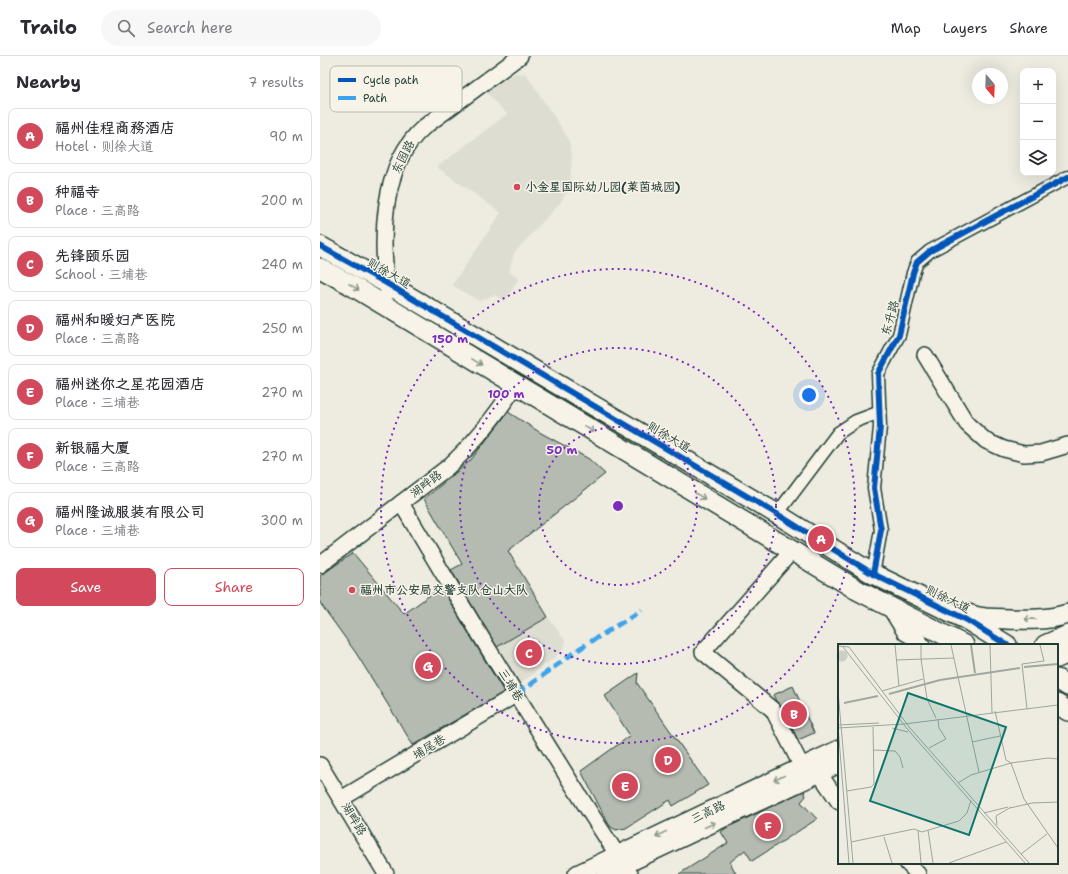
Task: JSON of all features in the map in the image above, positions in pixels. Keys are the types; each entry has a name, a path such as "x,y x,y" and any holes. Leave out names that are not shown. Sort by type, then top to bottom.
{"main road":[{"name":"则徐大道","path":"320,246 386,283 777,514 873,574 967,620 1005,644"},
{"path":"320,268 859,591 962,644"},
{"path":"909,591 978,617 1048,619 1068,614"},
{"path":"890,606 906,632 914,637 920,644"},
{"path":"1047,644 1068,635"},
{"path":"1058,658 1068,653"},
{"path":"1058,679 1068,686"},
{"path":"1058,705 1068,711"},
{"name":"三高路","path":"577,874 624,865 802,767 838,749"},
{"name":"三高路","path":"605,874 838,764"}],"street":[{"name":"东园路","path":"462,99 520,56"},
{"name":"东园路","path":"390,309 386,283 385,226 387,200 391,181 411,140 424,127 444,112"},
{"name":"东升路","path":"873,574 881,530 874,488 880,427 878,374 899,335 912,273 917,262 930,251 1068,177"},
{"path":"925,355 967,424 986,441 1004,450 1024,454 1041,453 1068,445"},
{"name":"湖畔路","path":"320,565 448,467 465,452 500,409 516,385"},
{"path":"777,514 838,434 856,421 880,412"},
{"name":"三埔巷","path":"401,503 516,694 624,865"},
{"path":"792,551 703,652 773,710 802,767"},
{"name":"埔尾巷","path":"341,799 516,694"},
{"name":"湖畔路","path":"320,765 386,874"},
{"path":"819,773 838,801"},
{"path":"908,864 918,874"}],"shaded area":[{"name":"小金星国际幼儿园(莱茵城园)","path":"515,73 526,74 569,141 572,156 570,184 568,191 559,204 514,253 509,272 519,278 505,301 494,295 479,301 452,285 501,213 437,167 507,114 486,92"},
{"path":"548,617 566,642 563,649 554,658 518,685 496,647"}],"building":[{"path":"508,412 541,433 589,459 605,474 508,551 548,617 497,647 451,570 462,564 424,499 470,461"},
{"path":"353,553 404,614 441,587 504,692 413,745 356,653 320,603 320,576"},
{"path":"638,673 637,683 708,785 673,806 670,800 626,828 616,830 608,823 581,771 630,736 605,696"},
{"path":"793,686 814,733 798,740 781,706 773,695"},
{"path":"804,791 806,796 801,802 817,819 752,861 745,850 730,862 736,874 679,874 728,843 721,832 726,828"}],"marked path":[{"path":"517,694 579,649 642,610"}],"cycle path":[{"path":"873,574 881,530 874,488 880,427 878,374 899,335 913,273 917,262 930,251 1068,177"},
{"path":"320,246 386,283 777,514 873,574 967,620 1005,644"}],"place":[{"name":"小金星国际幼儿园(莱茵城园)","path":"517,187"},
{"name":"福州佳程商務酒店","path":"821,539"},
{"name":"福州市公安局交警支队仓山大队","path":"352,590"},
{"name":"先锋颐乐园","path":"529,653"},
{"name":"福州隆诚服装有限公司","path":"428,666"},
{"name":"种福寺","path":"794,714"},
{"name":"福州和暖妇产医院","path":"668,760"},
{"name":"福州迷你之星花园酒店","path":"625,786"},
{"name":"新银福大厦","path":"768,826"}]}
